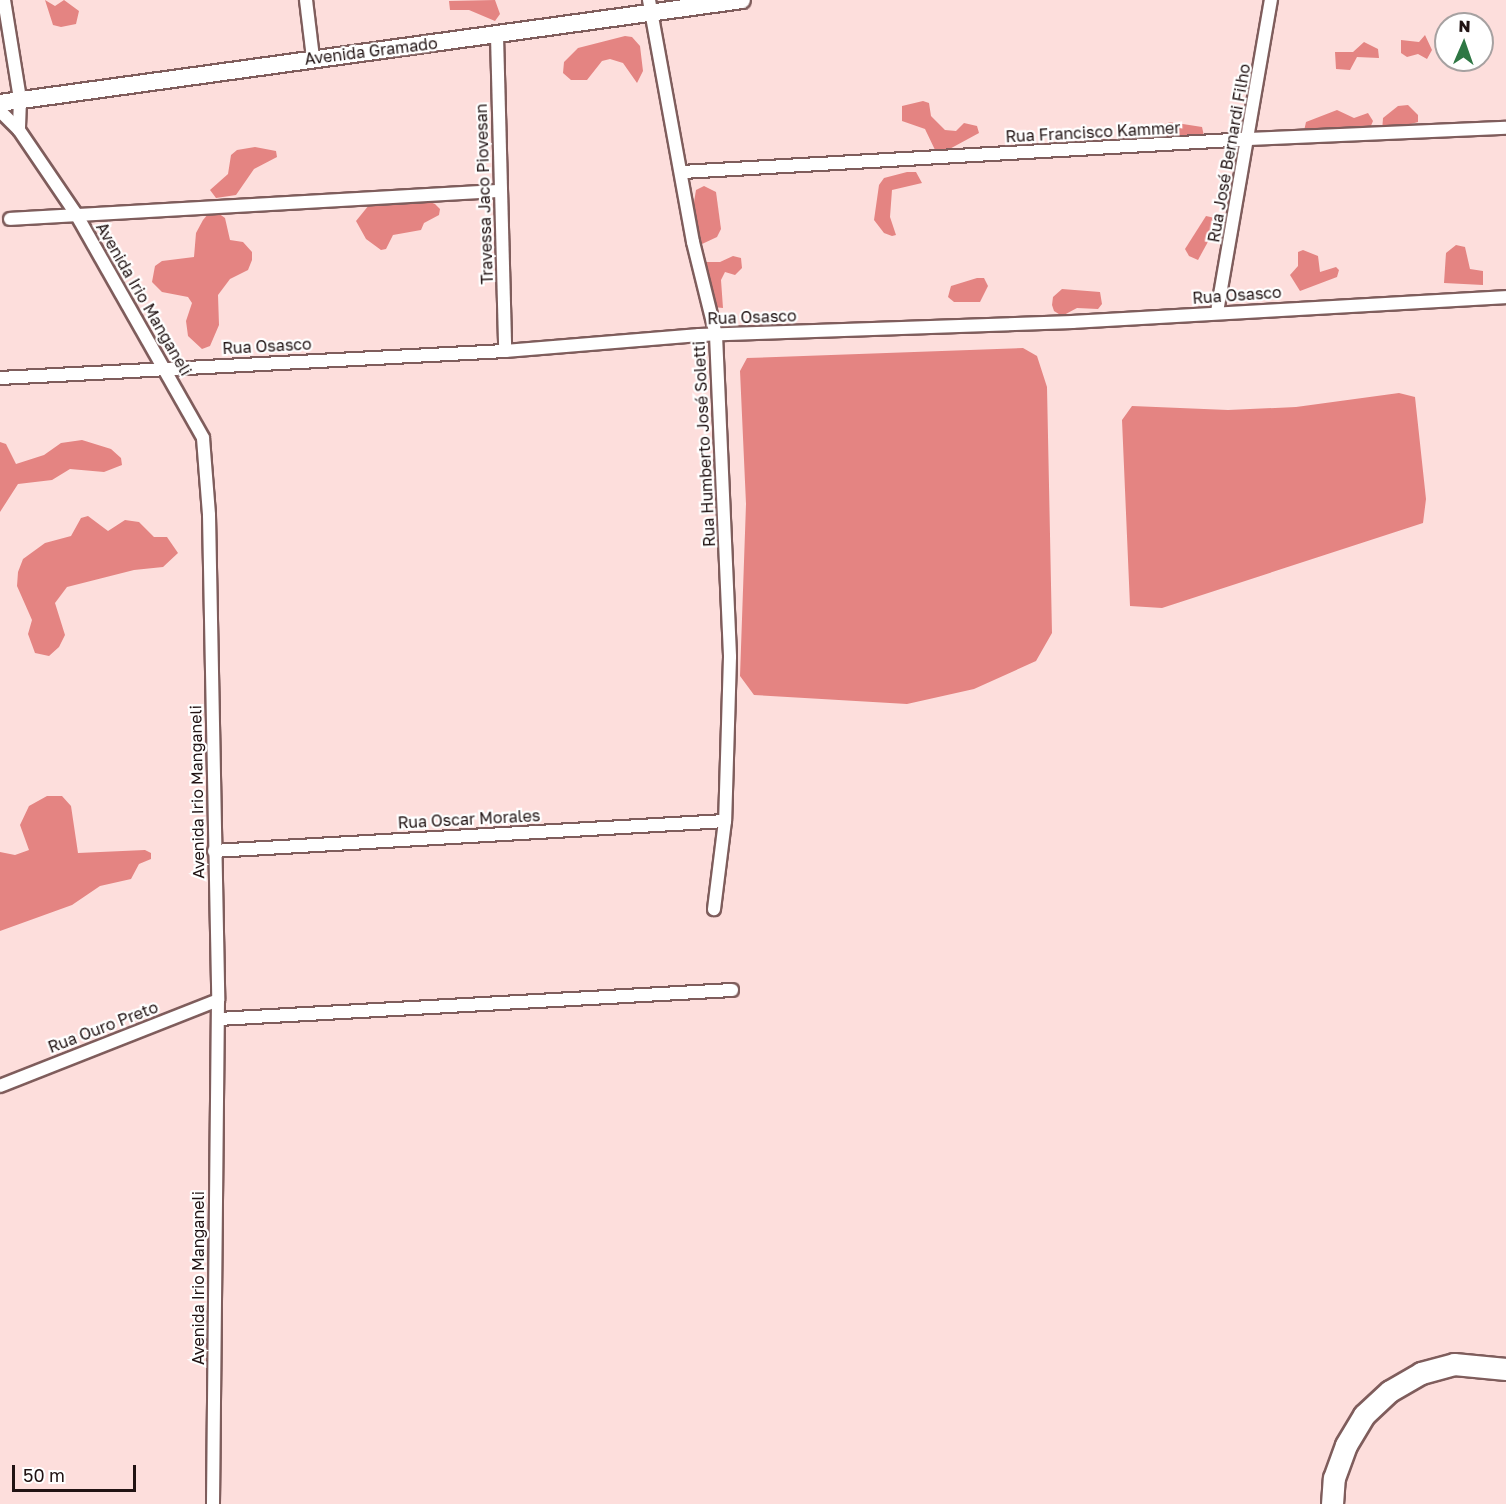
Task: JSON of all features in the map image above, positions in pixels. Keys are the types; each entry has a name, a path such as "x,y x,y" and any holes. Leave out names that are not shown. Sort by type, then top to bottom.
{"highway":[{"path":"1334,1498 1346,1444 1364,1415 1390,1391 1420,1373 1454,1364 1506,1369"}],"street":[{"path":"4,0 20,99 20,130"},
{"path":"306,0 313,58"},
{"name":"Avenida Gramado","path":"0,103 313,58 497,36 650,7 742,0"},
{"name":"Rua José Bernardi Filho","path":"1217,312 1249,139 1271,0"},
{"name":"Rua Humberto José Soletti","path":"650,7 693,242 716,335 730,657 725,820 714,909"},
{"name":"Travessa Jaco Piovesan","path":"497,36 506,351"},
{"name":"Avenida Irio Manganeli","path":"0,111 20,130 76,214 165,367 202,438 209,515 218,1000 213,1504"},
{"name":"Rua Francisco Kammer","path":"682,172 1249,139 1506,128"},
{"path":"10,219 500,191"},
{"name":"Rua Osasco","path":"0,378 165,367 506,351 716,335 1073,322 1506,297"},
{"name":"Rua Oscar Morales","path":"214,851 725,820"},
{"path":"218,1019 732,990"},
{"name":"Rua Ouro Preto","path":"0,1086 218,1000"}],"shaded area":[{"path":"45,0 55,6 64,0 79,11 76,24 61,27 53,25"},
{"path":"495,0 500,14 495,21 469,10 450,10 449,1"},
{"path":"1425,35 1432,50 1427,59 1418,54 1407,57 1401,53 1401,40 1419,42"},
{"path":"625,36 632,37 640,46 643,71 637,83 623,63 610,59 602,61 587,80 571,80 563,73 564,62 578,48"},
{"path":"1364,42 1378,49 1379,58 1357,57 1350,70 1336,69 1335,52 1353,52"},
{"path":"923,101 929,103 931,116 945,130 956,131 964,123 977,126 979,133 944,152 936,152 925,129 902,121 902,106"},
{"path":"1408,105 1418,115 1418,122 1382,132 1383,118 1398,106"},
{"path":"1337,110 1354,118 1368,113 1373,121 1370,128 1304,131 1306,122"},
{"path":"1170,122 1202,127 1204,136 1146,142 1156,128"},
{"path":"255,147 276,151 277,157 254,169 236,195 216,198 210,190 228,174 231,155 237,150"},
{"path":"916,172 922,183 892,190 890,217 896,235 892,236 884,233 874,220 879,185 884,178"},
{"path":"704,186 716,192 721,229 717,237 702,244 698,242 693,208 696,190"},
{"path":"425,200 440,209 439,215 424,223 421,230 393,235 386,249 381,250 366,239 356,221 369,205"},
{"path":"218,213 225,218 230,240 243,242 252,252 252,260 248,270 230,279 218,295 219,325 210,346 202,349 188,336 186,321 192,303 188,297 162,292 152,282 155,266 162,261 194,257 196,233 203,220 208,214"},
{"path":"1206,216 1215,218 1216,227 1198,260 1189,256 1185,249"},
{"path":"1456,245 1465,247 1470,269 1483,271 1483,285 1444,283 1446,253"},
{"path":"1303,250 1318,256 1320,272 1336,267 1339,270 1337,277 1300,291 1290,275 1298,266 1298,252"},
{"path":"733,256 741,258 742,268 735,275 725,272 721,280 723,308 713,307 704,262 720,262"},
{"path":"984,278 988,286 980,302 954,302 948,297 951,286"},
{"path":"1062,289 1100,292 1102,304 1098,309 1077,308 1062,316 1054,311 1052,305 1053,297"},
{"path":"1023,348 1037,356 1047,387 1052,633 1036,661 974,689 907,704 754,695 740,676 746,504 740,371 747,358"},
{"path":"1399,393 1415,397 1426,499 1423,523 1162,608 1130,606 1122,420 1132,406 1228,410 1296,407"},
{"path":"82,440 111,449 121,458 122,465 104,472 70,469 52,480 18,484 0,512 0,442 6,444 16,464 44,455 61,443"},
{"path":"88,516 108,531 125,520 139,522 154,537 167,537 178,553 163,567 134,570 67,587 55,603 65,635 59,647 49,656 35,653 28,634 32,620 17,586 18,572 23,559 45,543 71,536 81,518"},
{"path":"47,796 62,796 71,806 78,853 145,850 151,853 151,859 139,864 131,879 100,886 72,905 0,931 0,852 15,855 29,850 20,825 29,806"}]}
